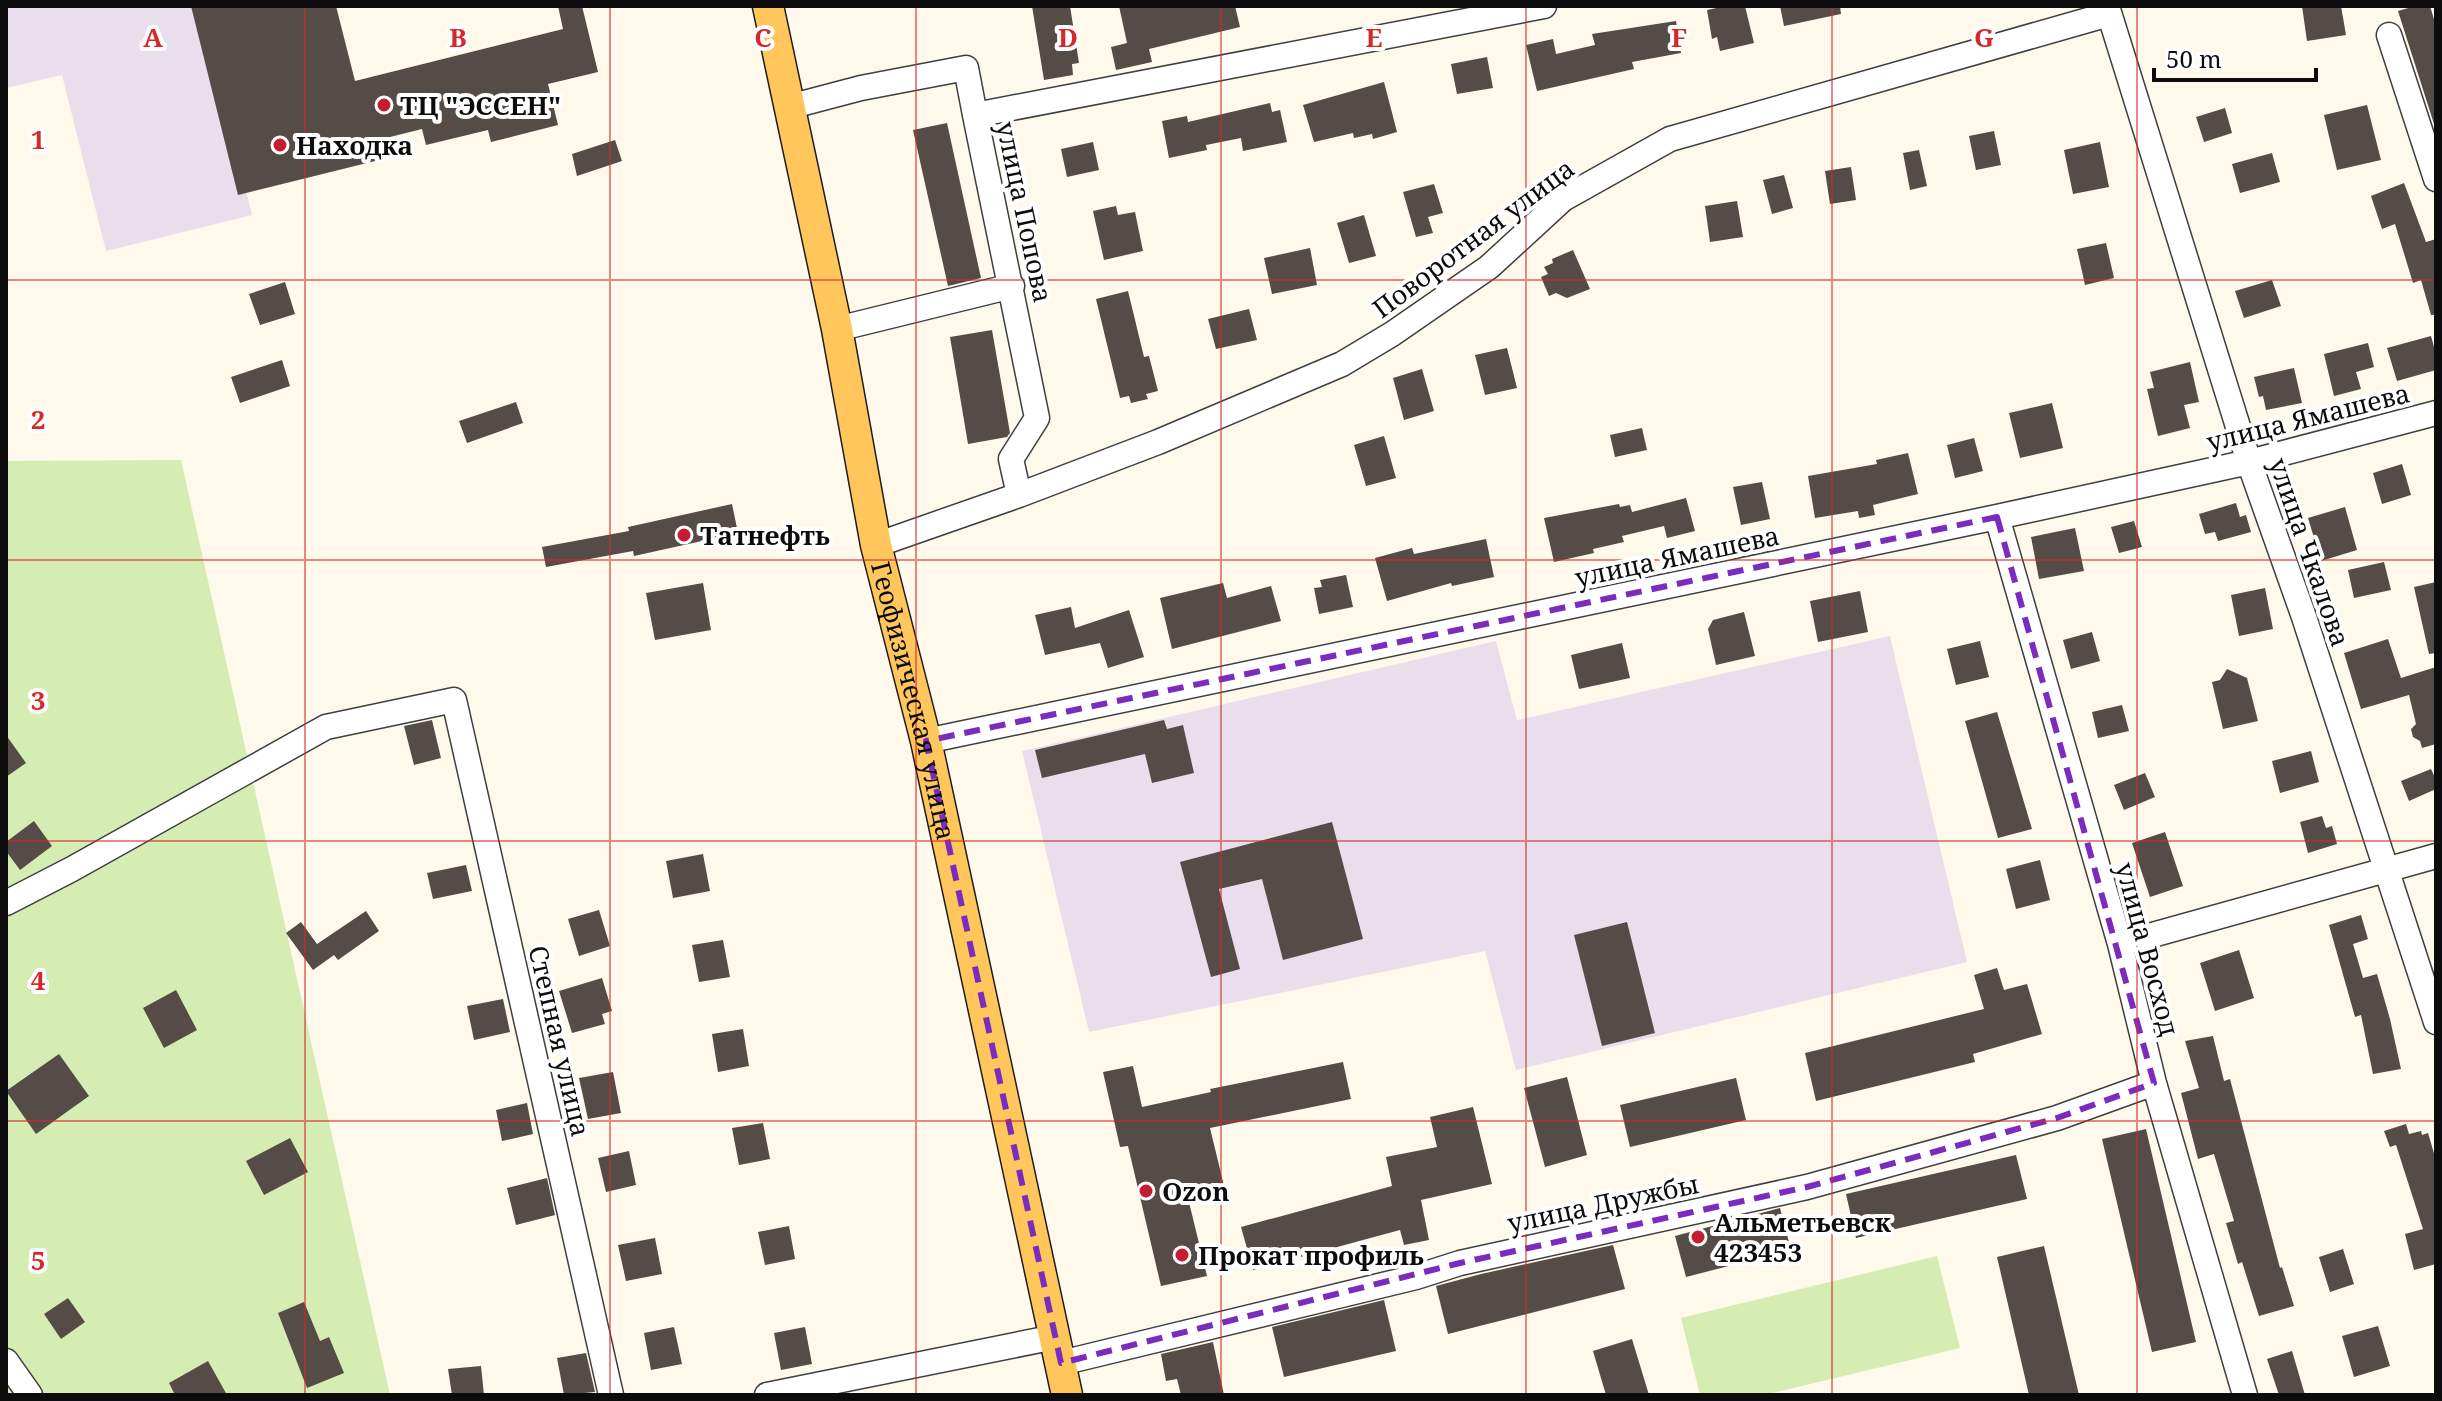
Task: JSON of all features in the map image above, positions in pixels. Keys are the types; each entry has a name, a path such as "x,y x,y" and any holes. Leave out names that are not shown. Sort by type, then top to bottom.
{"main road":[{"name":"Геофизическая улица","path":"768,6 837,329 876,545 926,741 1067,1395"}],"street":[{"name":"улица Попова","path":"1019,495 1011,459 1037,418 975,115 1544,6"},
{"name":"улица Чкалова","path":"2108,10 2249,462 2436,1022"},
{"name":"Поворотная улица","path":"1019,495 1158,442 1342,364 1392,334 1489,267 1563,199 1670,139 2108,10"},
{"path":"2389,35 2436,179"},
{"path":"789,107 861,88 966,68 975,115"},
{"path":"837,329 1012,286"},
{"name":"улица Ямашева","path":"926,741 1997,517 2249,462 2436,413"},
{"path":"876,545 1019,495"},
{"name":"улица Восход","path":"1997,517 2120,944 2154,1083 2245,1395"},
{"name":"Степная улица","path":"8,899 72,869 326,727 454,700 611,1395"},
{"path":"2120,944 2436,856"},
{"name":"улица Дружбы","path":"767,1395 1058,1350 1416,1277 1460,1263 1807,1187 2057,1118 2154,1083"},
{"path":"6,1361 30,1395"}],"highlighted area":[{"path":"1997,517 2154,1083 2057,1118 1807,1187 1460,1263 1061,1363 926,741"}],"shaded area":[{"path":"6,6 201,6 252,215 106,251 62,75 6,88"},
{"path":"1890,636 1967,962 1516,1070 1485,951 1089,1032 1022,751 1496,641 1517,720"}],"green space":[{"path":"181,460 390,1395 6,1395 6,461"},
{"path":"1937,1256 1960,1348 1764,1395 1700,1395 1681,1318"}],"building":[{"name":"ТЦ \"ЭССЕН\"","path":"191,6 336,6 355,81 563,29 558,6 582,6 598,72 548,84 558,125 491,142 488,130 426,145 422,129 370,142 375,161 238,195"},
{"path":"1032,6 1070,6 1079,63 1072,64 1073,75 1044,80"},
{"path":"1119,6 1235,6 1240,27 1149,49 1152,62 1116,70 1111,47 1127,43"},
{"path":"1745,6 1754,43 1720,51 1717,37 1712,39 1707,10"},
{"path":"1780,6 1840,6 1841,14 1784,26"},
{"path":"2302,6 2341,6 2346,35 2307,41"},
{"path":"2430,6 2436,26 2434,124 2398,11"},
{"path":"1676,21 1681,53 1632,62 1634,69 1537,91 1526,45 1553,39 1556,54 1595,45 1592,34"},
{"path":"1487,57 1493,88 1457,94 1451,64"},
{"path":"1384,82 1397,132 1373,139 1372,134 1354,138 1353,133 1314,142 1303,105"},
{"path":"1270,103 1272,112 1280,110 1287,142 1243,151 1241,138 1206,145 1207,150 1169,158 1162,121 1187,116 1188,122"},
{"path":"2367,105 2381,160 2337,170 2324,115"},
{"path":"2225,108 2232,133 2204,142 2196,117"},
{"path":"947,123 981,278 948,286 913,130"},
{"path":"1994,131 2001,165 1976,170 1969,136"},
{"path":"615,140 622,161 577,176 572,154"},
{"path":"1093,142 1099,170 1067,177 1061,149"},
{"path":"2100,142 2109,187 2073,194 2064,150"},
{"path":"1919,150 1927,186 1910,190 1903,153"},
{"path":"2272,153 2280,182 2240,193 2232,164"},
{"path":"1851,167 1856,200 1830,204 1825,171"},
{"path":"1784,175 1793,208 1772,214 1763,180"},
{"path":"2404,183 2426,242 2436,239 2436,315 2431,315 2421,280 2413,283 2395,224 2382,229 2371,196"},
{"path":"1434,184 1443,213 1428,217 1433,233 1416,237 1403,192"},
{"path":"1737,201 1743,237 1710,242 1705,206"},
{"path":"1116,206 1118,215 1135,212 1143,251 1104,260 1093,211"},
{"path":"1364,215 1376,256 1349,263 1337,223"},
{"path":"2106,243 2114,278 2085,285 2077,249"},
{"path":"1310,248 1317,285 1272,294 1264,258"},
{"path":"1573,250 1590,289 1567,298 1556,293 1549,296 1541,277 1548,274 1544,267 1553,263 1552,259"},
{"path":"2272,280 2281,306 2244,318 2235,291"},
{"path":"285,282 295,314 260,325 249,294"},
{"path":"1128,291 1144,357 1149,356 1158,391 1146,394 1148,399 1131,403 1129,396 1120,398 1096,299"},
{"path":"1249,309 1257,340 1216,349 1208,319"},
{"path":"992,330 1010,433 1007,437 968,444 950,337"},
{"path":"2431,336 2436,370 2397,381 2387,348"},
{"path":"2368,343 2374,367 2356,372 2361,389 2334,396 2324,354"},
{"path":"1507,348 1517,388 1485,395 1475,355"},
{"path":"282,360 290,386 240,403 231,377"},
{"path":"2190,362 2199,402 2184,405 2190,428 2158,436 2147,389 2154,388 2150,372"},
{"path":"2294,368 2302,403 2266,410 2254,377"},
{"path":"1422,369 1434,411 1404,420 1393,378"},
{"path":"516,402 523,423 467,443 459,421"},
{"path":"2052,403 2063,448 2020,458 2009,413"},
{"path":"1642,428 1647,450 1615,457 1610,435"},
{"path":"1384,436 1396,478 1366,486 1354,445"},
{"path":"1974,438 1983,471 1955,478 1947,445"},
{"path":"1908,453 1918,494 1873,505 1875,515 1859,518 1858,511 1815,518 1808,476 1877,464 1876,460"},
{"path":"2402,464 2411,495 2382,504 2373,473"},
{"path":"1762,482 1770,519 1741,525 1733,487"},
{"path":"1686,498 1695,531 1667,538 1664,526 1622,536 1624,542 1593,549 1594,553 1554,562 1544,518 1619,504 1620,507 1630,505 1632,512"},
{"path":"2236,503 2240,517 2246,515 2251,532 2218,541 2215,532 2205,534 2199,514"},
{"path":"732,504 738,533 634,556 633,551 546,567 542,547 629,531 628,527"},
{"path":"2345,507 2357,550 2321,561 2308,518"},
{"path":"2134,521 2142,547 2119,553 2111,527"},
{"path":"2075,528 2084,571 2039,579 2031,537"},
{"path":"1486,539 1494,577 1452,586 1451,583 1387,601 1375,558 1412,548 1414,554"},
{"path":"2384,562 2391,590 2354,598 2348,570"},
{"path":"1346,575 1353,607 1319,614 1314,588 1322,587 1320,580"},
{"path":"2436,582 2436,653 2429,654 2414,587"},
{"path":"703,583 711,630 655,640 646,593"},
{"path":"1223,583 1227,598 1271,586 1281,621 1172,649 1160,598"},
{"path":"2265,588 2273,629 2239,636 2231,595"},
{"path":"1860,591 1868,632 1818,642 1810,601"},
{"path":"1071,607 1075,628 1129,610 1144,657 1108,668 1100,643 1045,655 1035,615"},
{"path":"1744,612 1755,656 1716,665 1708,629 1713,620"},
{"path":"2092,632 2100,661 2071,669 2063,640"},
{"path":"2388,639 2401,678 2436,667 2436,744 2422,748 2420,741 2413,737 2411,729 2416,724 2409,695 2361,709 2344,653"},
{"path":"1980,641 1989,677 1956,685 1947,649"},
{"path":"1622,643 1630,678 1579,689 1571,655"},
{"path":"2227,669 2247,678 2258,721 2223,729 2212,682 2220,680"},
{"path":"2122,705 2129,731 2098,738 2092,712"},
{"path":"1997,712 2032,829 1998,838 1965,721"},
{"path":"432,720 441,758 414,765 404,726"},
{"path":"1164,720 1167,729 1183,725 1194,773 1152,783 1145,754 1042,778 1035,750"},
{"path":"6,735 26,763 6,777"},
{"path":"2311,751 2319,782 2280,793 2272,761"},
{"path":"2431,769 2436,789 2409,801 2401,781"},
{"path":"2145,773 2155,797 2124,810 2114,785"},
{"path":"2322,816 2326,828 2332,826 2337,844 2308,853 2300,822"},
{"path":"34,821 52,846 20,870 6,851 6,842"},
{"path":"1332,822 1363,939 1283,960 1262,879 1219,889 1240,969 1211,977 1180,862"},
{"path":"2165,832 2183,886 2150,897 2132,843"},
{"path":"703,854 710,891 673,898 666,861"},
{"path":"2040,860 2050,900 2016,909 2006,869"},
{"path":"466,865 472,891 433,899 427,873"},
{"path":"599,910 610,946 579,956 568,919"},
{"path":"366,911 379,931 338,960 334,955 313,970 286,933 301,922 317,944"},
{"path":"2361,915 2368,939 2353,944 2363,978 2377,974 2401,1069 2373,1074 2361,1015 2355,1017 2329,925"},
{"path":"1627,922 1655,1033 1602,1046 1574,935"},
{"path":"723,940 730,977 699,982 692,945"},
{"path":"2239,950 2254,998 2215,1011 2200,963"},
{"path":"1997,968 2004,990 2027,984 2042,1034 1973,1054 1975,1062 1816,1101 1805,1053 1984,1009 1974,975"},
{"path":"602,978 612,1011 602,1014 605,1024 572,1033 559,991"},
{"path":"176,990 197,1030 164,1048 143,1008"},
{"path":"503,999 510,1032 474,1040 467,1006"},
{"path":"743,1029 749,1066 718,1072 712,1034"},
{"path":"2213,1036 2224,1081 2230,1079 2280,1268 2294,1306 2259,1316 2242,1262 2238,1264 2226,1223 2234,1221 2214,1154 2198,1159 2181,1093 2199,1088 2185,1041"},
{"path":"59,1054 89,1096 36,1134 6,1091"},
{"path":"1343,1062 1351,1099 1210,1128 1224,1186 1187,1194 1207,1276 1161,1286 1128,1146 1120,1147 1103,1072 1133,1066 1142,1107 1211,1092 1210,1089"},
{"path":"613,1072 621,1113 588,1119 579,1078"},
{"path":"1567,1077 1587,1155 1545,1167 1524,1088"},
{"path":"1736,1078 1746,1120 1630,1147 1620,1105"},
{"path":"527,1103 533,1134 502,1141 496,1110"},
{"path":"1473,1107 1492,1184 1421,1200 1429,1240 1404,1245 1400,1230 1253,1270 1241,1227 1392,1186 1386,1157 1437,1147 1430,1117"},
{"path":"763,1123 770,1159 739,1165 732,1128"},
{"path":"2406,1124 2409,1134 2428,1133 2436,1160 2436,1264 2414,1270 2405,1234 2423,1229 2396,1145 2390,1147 2384,1131"},
{"path":"2146,1129 2196,1342 2152,1352 2102,1139"},
{"path":"290,1138 308,1172 264,1195 246,1161"},
{"path":"629,1151 636,1185 606,1192 598,1158"},
{"path":"2016,1155 2027,1199 1856,1238 1846,1194"},
{"path":"547,1178 555,1215 516,1225 507,1188"},
{"path":"1780,1208 1791,1250 1686,1277 1675,1236"},
{"path":"789,1226 795,1259 765,1265 758,1232"},
{"path":"655,1238 662,1274 626,1281 618,1245"},
{"path":"1613,1245 1625,1289 1448,1334 1436,1286"},
{"path":"2044,1246 2079,1395 2029,1395 1997,1257"},
{"path":"2343,1249 2354,1284 2330,1292 2319,1257"},
{"path":"68,1298 85,1322 61,1339 44,1314"},
{"path":"1384,1300 1396,1351 1284,1377 1272,1327"},
{"path":"304,1302 320,1341 329,1337 344,1373 307,1388 278,1313"},
{"path":"2378,1326 2390,1366 2354,1377 2342,1336"},
{"path":"674,1327 682,1364 651,1370 644,1333"},
{"path":"805,1327 812,1364 781,1370 774,1333"},
{"path":"1632,1339 1649,1395 1606,1395 1593,1351"},
{"path":"1213,1342 1224,1395 1181,1395 1177,1379 1166,1381 1161,1354"},
{"path":"2292,1351 2305,1395 2279,1395 2267,1359"},
{"path":"586,1353 595,1392 564,1395 557,1358"},
{"path":"208,1361 227,1395 175,1395 169,1383"},
{"path":"481,1366 484,1395 452,1395 448,1369"}],"place":[{"name":"ТЦ \"ЭССЕН\"","path":"384,105"},
{"name":"Находка","path":"280,145"},
{"name":"Татнефть","path":"684,535"},
{"name":"Ozon","path":"1146,1191"},
{"name":"Альметьевск 423453","path":"1698,1237"},
{"name":"Прокат профиль","path":"1182,1255"}]}
